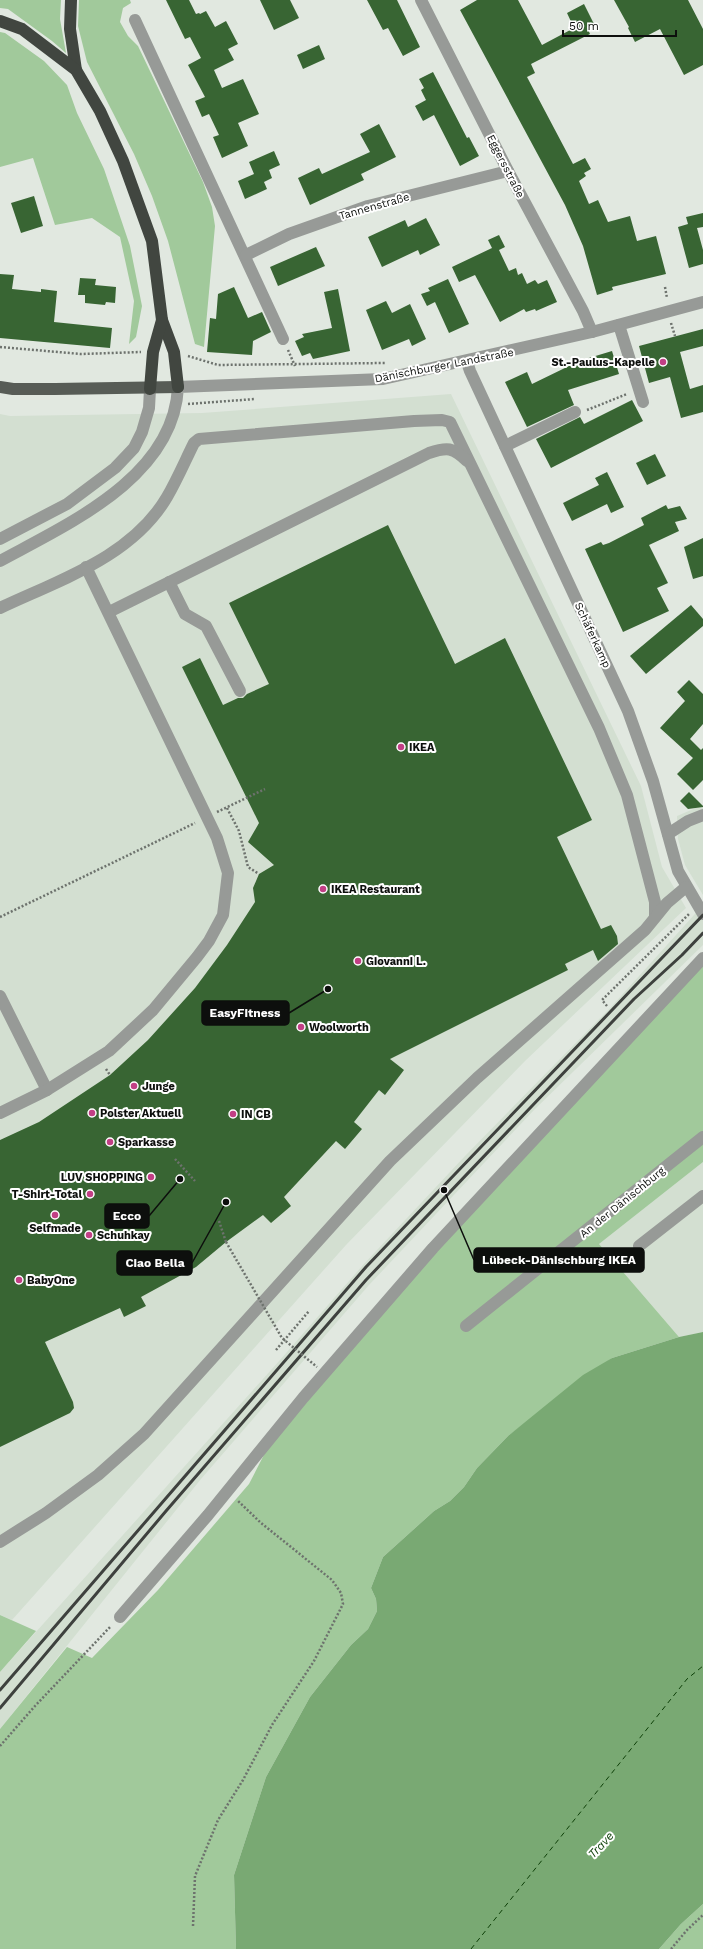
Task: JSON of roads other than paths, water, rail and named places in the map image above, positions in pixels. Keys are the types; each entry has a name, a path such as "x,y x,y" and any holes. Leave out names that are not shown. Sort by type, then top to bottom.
{"highway":[{"path":"71,0 70,28 76,70"},
{"path":"0,21 22,28 76,70 100,111 123,161 152,242 162,320 174,352 178,387"},
{"path":"150,389 153,352 162,320"}],"main road":[{"name":"Dänischburger Landstraße","path":"0,387 20,389 150,389 178,387"}],"street":[{"name":"Eggersstraße","path":"421,0 592,332"},
{"path":"135,20 246,255 283,339"},
{"name":"Tannenstraße","path":"246,255 289,234 368,206 508,171"},
{"name":"Dänischburger Landstraße","path":"178,387 383,379 467,362 592,332 703,302"},
{"path":"619,325 642,402"},
{"name":"Schäferkamp","path":"467,362 628,711 642,747 678,871 700,910"},
{"path":"0,561 77,519 123,486 151,459 166,434 178,405 178,387"},
{"path":"0,539 67,504 116,468 134,448 142,432 149,408 150,389"},
{"path":"505,446 578,413"},
{"path":"0,608 86,567 129,541 155,514 167,497 194,443 199,439 258,433 442,420 450,422 599,728 627,795 655,902 655,916"},
{"path":"109,612 429,453 443,448 456,451 470,463"},
{"path":"0,1113 47,1090 109,1050 153,1010 209,941 223,915 228,873 217,838 86,567"},
{"path":"168,582 185,614 206,626 240,691"},
{"path":"668,834 688,821 703,815"},
{"path":"0,1542 46,1513 98,1475 144,1434 390,1162 477,1078 645,930 666,903 686,887"},
{"path":"120,1617 227,1491 303,1398 433,1248 703,958"},
{"path":"0,996 47,1090"},
{"name":"An der Dänischburg","path":"466,1326 703,1137"},
{"path":"639,1246 703,1196"}],"water":[{"name":"Trave","path":"703,1332 703,1904 681,1924 659,1949 236,1949 234,1875 266,1777 310,1697 351,1645 368,1629 377,1611 376,1599 371,1588 383,1557 434,1511 450,1501 464,1487 477,1468 508,1436 583,1375 612,1358 679,1337"}],"railway":[{"path":"0,1690 366,1267 703,915"},
{"path":"0,1708 166,1511 366,1280 634,999 682,955 703,933"}],"place":[{"name":"St.-Paulus-Kapelle","path":"663,362"},
{"name":"IKEA","path":"401,747"},
{"name":"IKEA Restaurant","path":"323,889"},
{"name":"Giovanni L.","path":"358,961"},
{"name":"EasyFitness","path":"328,989"},
{"name":"Woolworth","path":"301,1027"},
{"name":"Junge","path":"134,1086"},
{"name":"Polster Aktuell","path":"92,1113"},
{"name":"IN CB","path":"233,1114"},
{"name":"Sparkasse","path":"110,1142"},
{"name":"LUV SHOPPING","path":"151,1177"},
{"name":"Ecco","path":"180,1179"},
{"name":"Lübeck-Dänischburg IKEA","path":"444,1190"},
{"name":"T-Shirt-Total","path":"90,1194"},
{"name":"Ciao Bella","path":"226,1202"},
{"name":"Selfmade","path":"55,1215"},
{"name":"Schuhkay","path":"89,1235"},
{"name":"BabyOne","path":"19,1280"}]}
